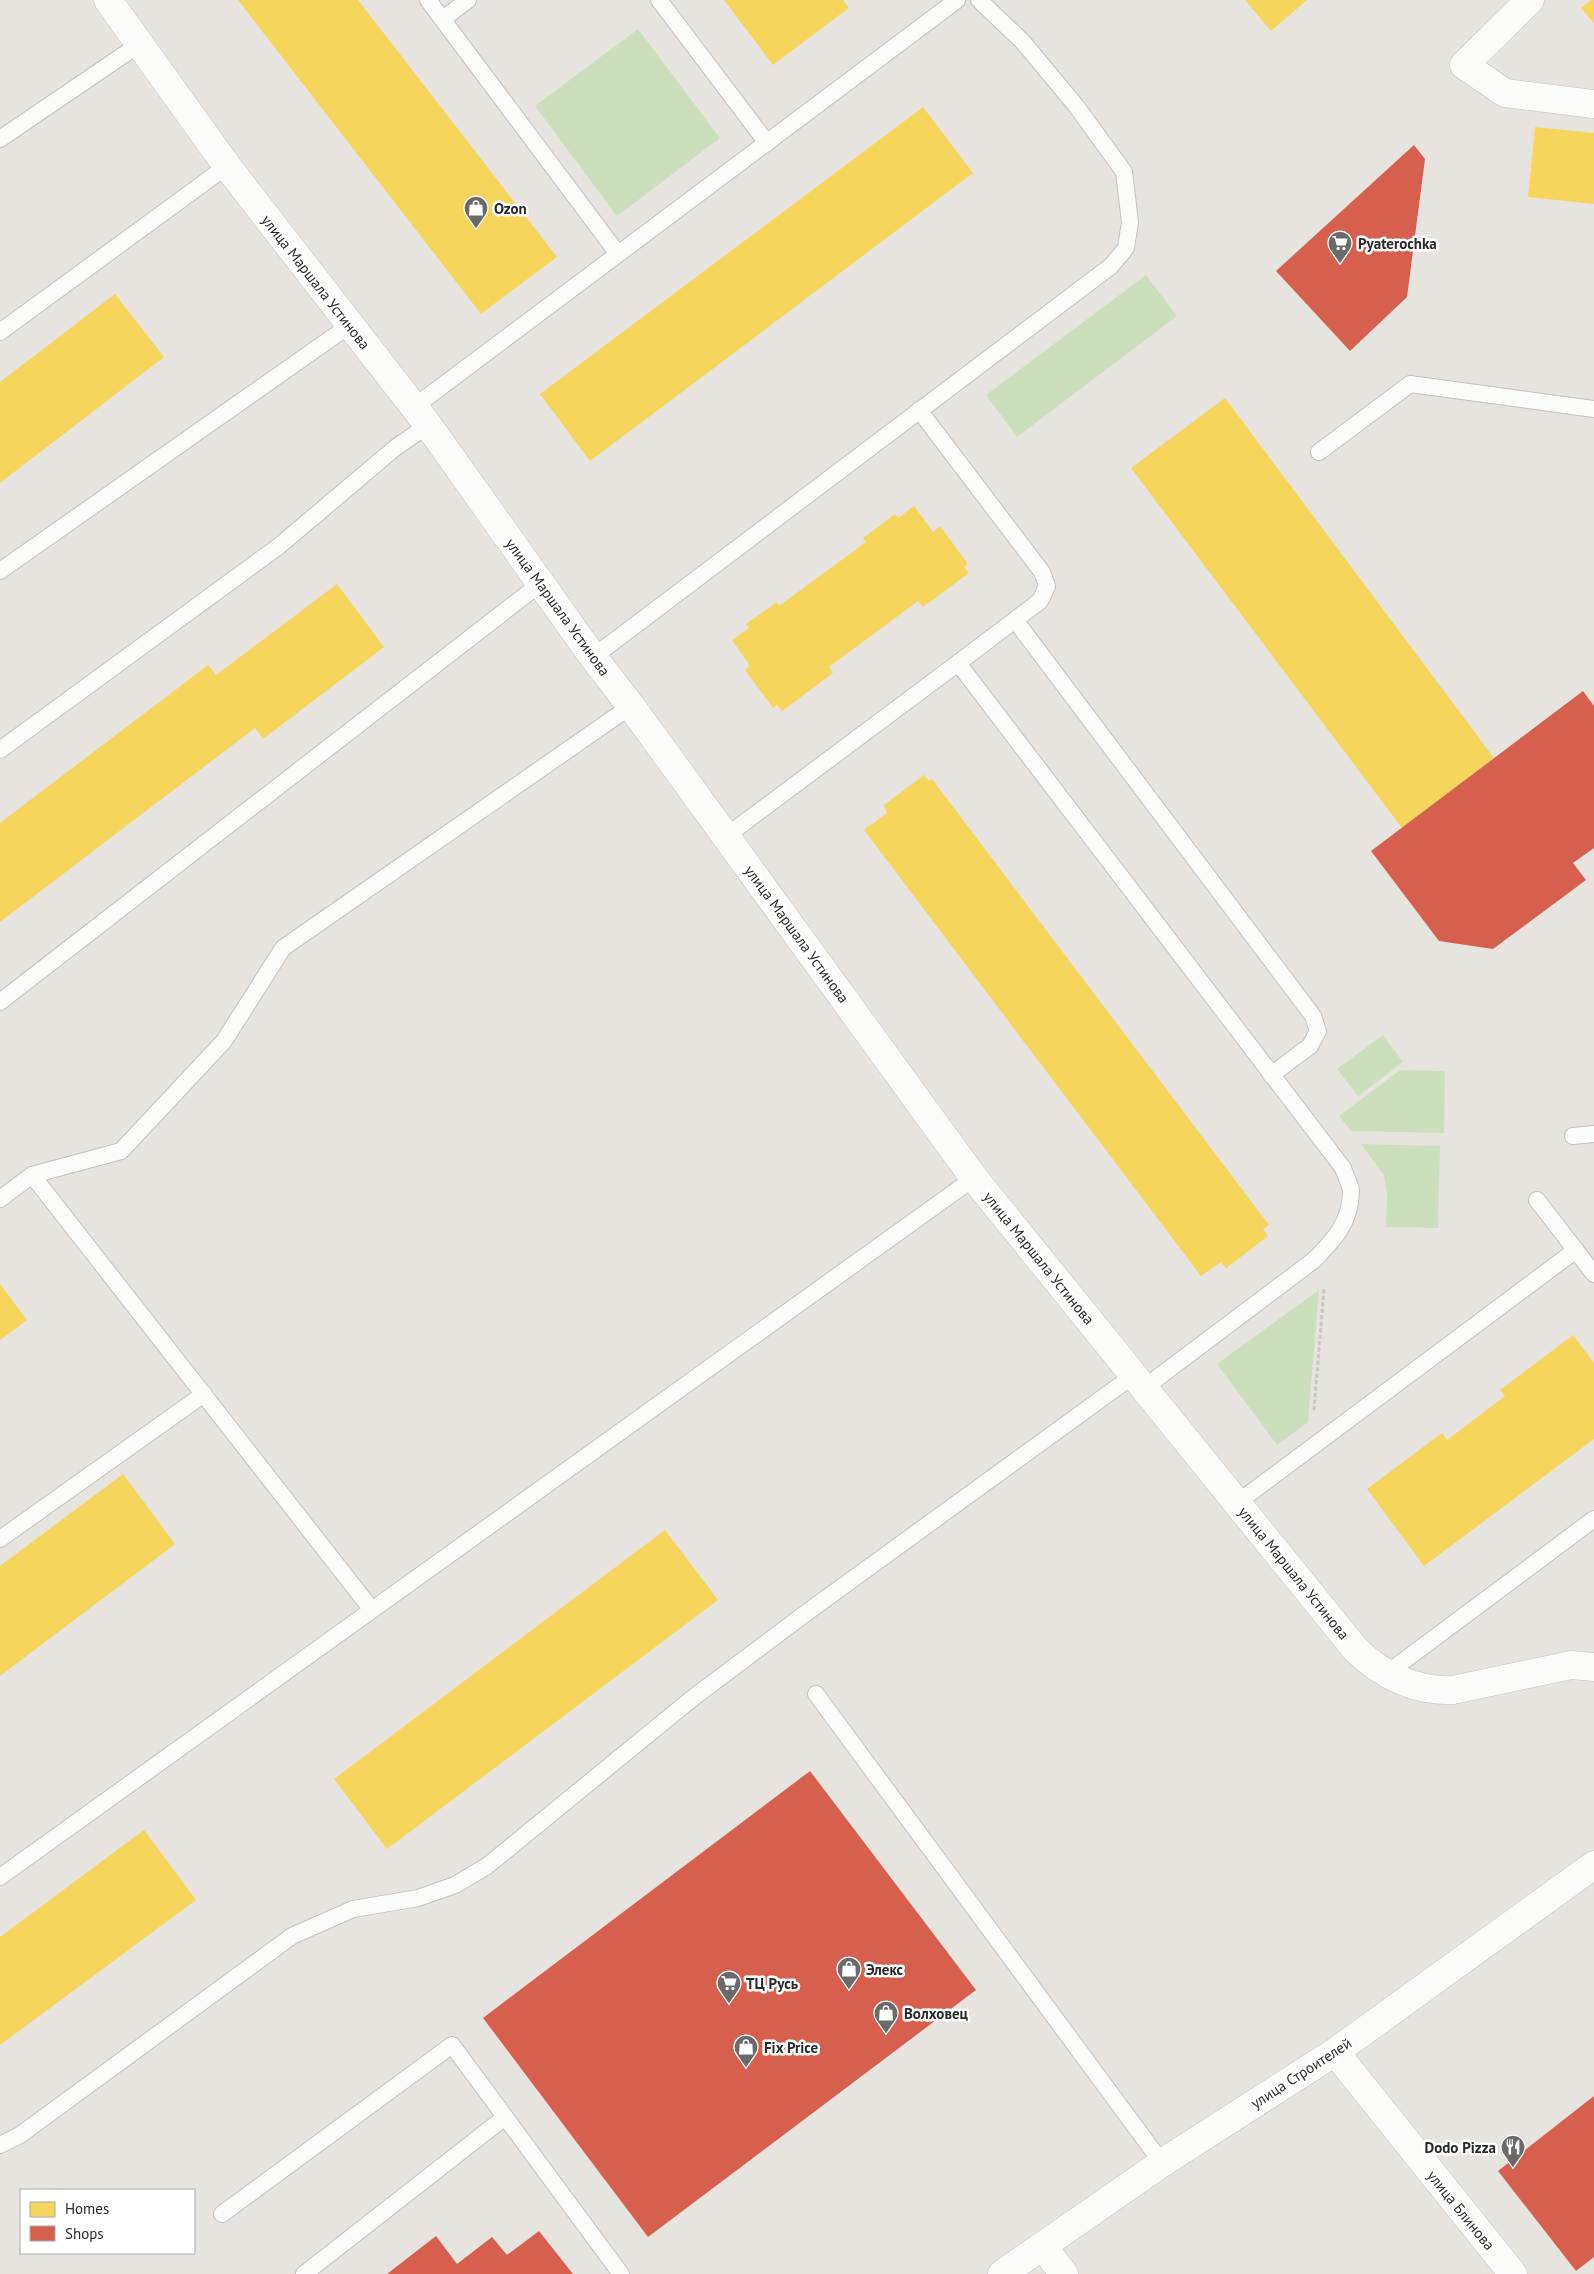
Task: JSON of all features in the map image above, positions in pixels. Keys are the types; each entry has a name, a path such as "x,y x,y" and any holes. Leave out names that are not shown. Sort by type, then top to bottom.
{"street":[{"name":"улица Маршала Устинова","path":"108,0 141,43 227,166 421,416 593,657 631,706 974,1178 1356,1650 1386,1674 1434,1691 1452,1690 1571,1665 1594,1667"},
{"path":"1530,0 1464,65 1506,93 1594,104"},
{"name":"улица Строителей","path":"1002,2274 1162,2163 1336,2052 1594,1865"},
{"name":"улица Блинова","path":"1336,2052 1513,2274"},
{"path":"1042,2246 1064,2274"}],"lane":[{"path":"428,0 618,254"},
{"path":"442,19 468,0"},
{"path":"659,0 767,143"},
{"path":"0,750 279,546 395,448 421,416 618,254 957,0"},
{"path":"593,657 1110,266 1126,248 1130,222 1124,172 1076,107 1023,42 979,0"},
{"path":"0,139 141,43"},
{"path":"0,332 227,166"},
{"path":"0,571 350,325"},
{"path":"1319,452 1410,384 1594,408"},
{"path":"725,837 1040,601 1047,586 1042,572 920,410"},
{"path":"0,1002 541,583"},
{"path":"1015,620 1314,1016 1318,1031 1310,1046 1271,1075"},
{"path":"0,2145 20,2135 292,1936 353,1909 418,1898 456,1885 487,1866 702,1691 806,1613 1314,1260 1336,1238 1347,1216 1351,1190 1342,1168 958,663"},
{"path":"0,1199 32,1175 121,1151 224,1041 283,948 631,706"},
{"path":"1573,1136 1594,1134"},
{"path":"32,1175 372,1610"},
{"path":"0,1878 974,1178"},
{"path":"1537,1200 1594,1274"},
{"path":"1237,1503 1576,1250"},
{"path":"0,1539 204,1394"},
{"path":"1386,1674 1594,1518"},
{"path":"816,1694 1162,2163"},
{"path":"222,2214 452,2046 621,2274"},
{"path":"304,2274 505,2117"}],"path":[{"path":"1310,1448 1328,1246"}],"green space":[{"path":"638,29 720,138 617,216 535,106"},
{"path":"1146,275 1177,316 1017,437 986,395"},
{"path":"1383,1035 1403,1062 1358,1096 1337,1069"},
{"path":"1400,1070 1445,1071 1444,1133 1351,1131 1339,1116"},
{"path":"1361,1144 1440,1146 1438,1228 1386,1227 1387,1195 1384,1175"},
{"path":"1319,1290 1308,1422 1277,1445 1217,1364"}],"building: Homes":[{"path":"238,0 358,0 557,257 481,314"},
{"path":"724,0 843,0 849,8 773,65"},
{"path":"1245,0 1307,0 1271,31"},
{"path":"1591,0 1594,0 1594,23 1581,8"},
{"path":"923,107 973,173 590,461 540,394"},
{"path":"1535,127 1594,133 1594,204 1528,197"},
{"path":"115,294 164,357 0,483 0,382"},
{"path":"1225,398 1494,758 1402,828 1131,468"},
{"path":"914,506 933,532 940,526 968,564 964,567 969,573 923,607 918,601 829,667 833,673 782,711 777,705 773,708 745,670 750,666 732,640 749,628 746,624 777,602 779,606 866,542 863,538 895,514 898,518"},
{"path":"337,584 384,647 263,739 255,728 0,922 0,823 208,665 216,675"},
{"path":"924,775 929,781 932,779 1269,1225 1263,1229 1268,1236 1226,1268 1221,1262 1201,1276 864,830 887,813 884,805"},
{"path":"0,1284 27,1320 0,1340"},
{"path":"1573,1335 1594,1363 1594,1439 1424,1566 1367,1489 1442,1433 1447,1440 1505,1396 1500,1390"},
{"path":"123,1474 175,1544 0,1676 0,1566"},
{"path":"665,1530 718,1600 387,1849 334,1779"},
{"path":"144,1830 196,1900 0,2045 0,1937"}],"building: Shops":[{"path":"1414,145 1425,159 1407,297 1350,351 1276,271"},
{"path":"1583,691 1594,706 1594,848 1573,863 1586,880 1493,949 1439,941 1371,851"},
{"name":"ТЦ Русь","path":"810,1771 976,1990 648,2237 483,2018"},
{"path":"1594,2096 1594,2257 1576,2271 1498,2171"},
{"path":"539,2231 573,2274 387,2274 436,2236 457,2264 492,2237 507,2255"}],"place":[{"name":"Ozon","path":"476,229"},
{"name":"Pyaterochka","path":"1340,264"},
{"name":"Элекс","path":"849,1990"},
{"name":"ТЦ Русь","path":"729,2004"},
{"name":"Волховец","path":"886,2034"},
{"name":"Fix Price","path":"746,2068"},
{"name":"Dodo Pizza","path":"1513,2168"}]}
